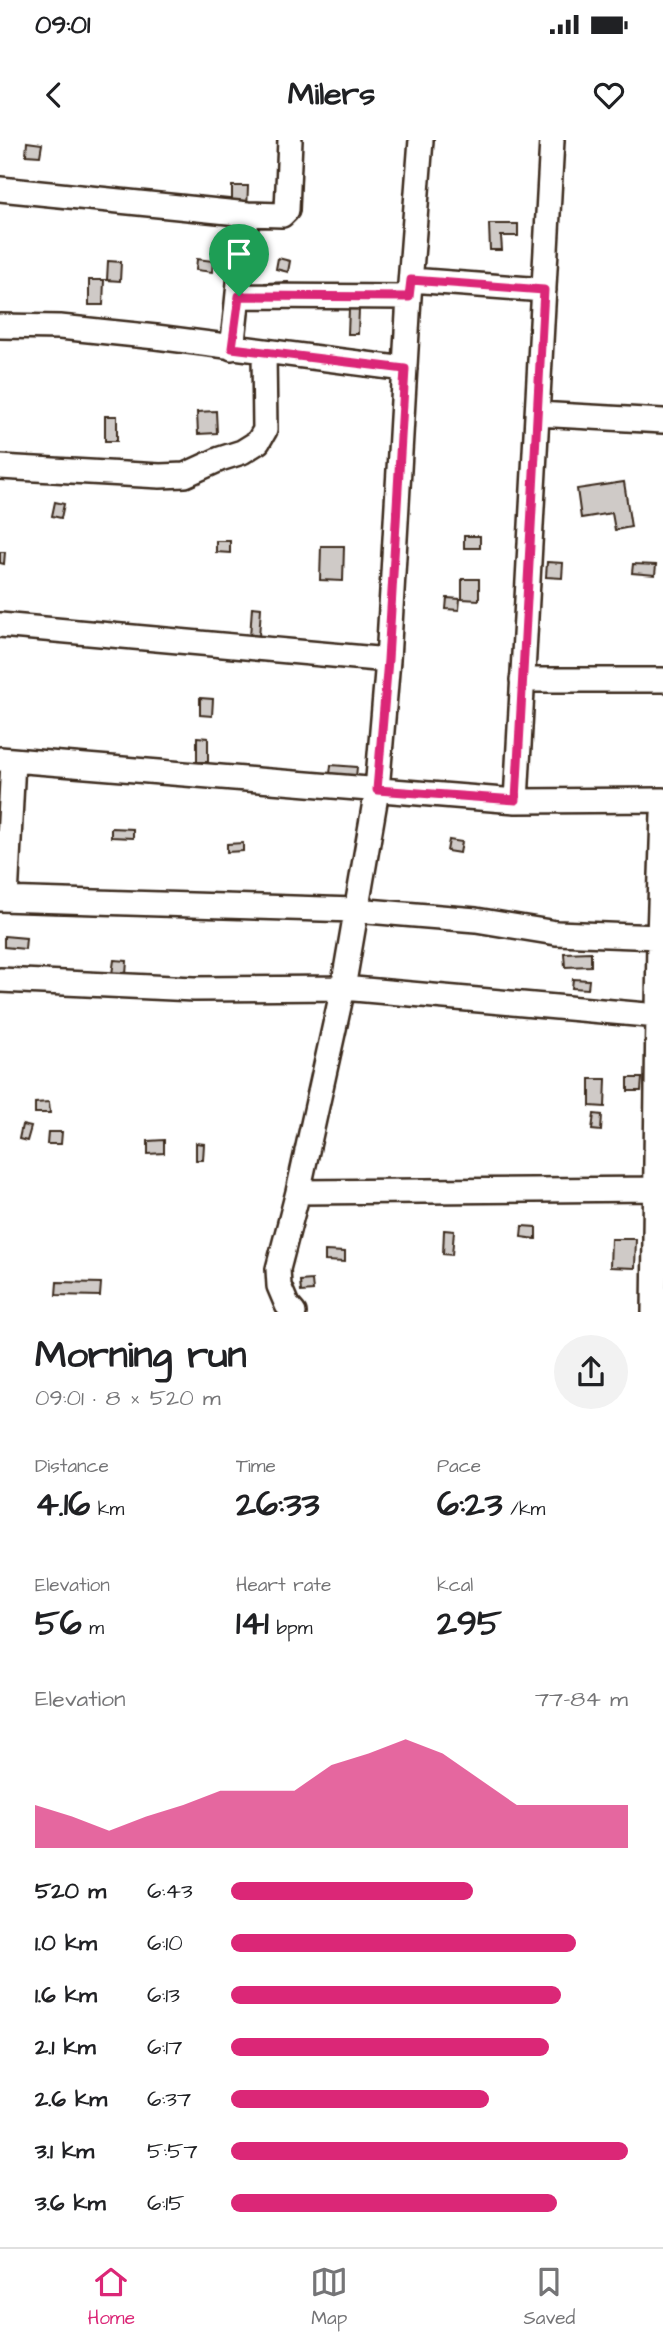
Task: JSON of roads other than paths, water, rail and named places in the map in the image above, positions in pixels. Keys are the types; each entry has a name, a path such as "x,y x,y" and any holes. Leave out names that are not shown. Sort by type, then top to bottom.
{"street":[{"path":"0,189 248,214 282,215 287,211 290,140"},
{"path":"294,1312 287,1305 279,1286 278,1269 298,1192 343,988 377,790 388,660 421,140"},
{"path":"516,800 552,140"},
{"path":"232,348 239,296 241,250 248,214"},
{"path":"239,296 410,289 544,290"},
{"path":"0,326 60,327 405,369"},
{"path":"0,467 185,475 220,458 242,452 258,442 265,430 264,352"},
{"path":"537,414 663,421"},
{"path":"0,625 388,660"},
{"path":"522,680 663,680"},
{"path":"660,922 556,933 476,920 355,910 3,899 6,760 516,800 663,800"},
{"path":"654,1312 659,1189 663,814"},
{"path":"0,980 194,989 343,988 660,1018"},
{"path":"298,1192 659,1189"}]}
